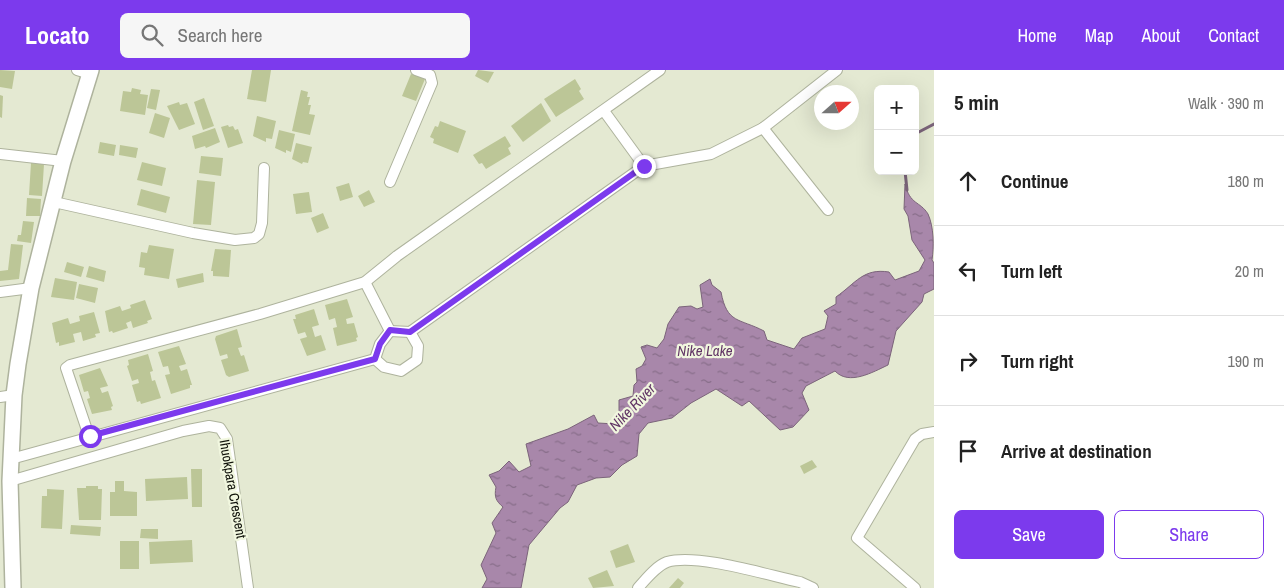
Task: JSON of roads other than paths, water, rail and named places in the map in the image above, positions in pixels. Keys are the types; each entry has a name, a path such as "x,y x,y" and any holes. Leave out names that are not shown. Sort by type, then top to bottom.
{"street":[{"path":"390,182 432,83 430,75 416,70"},
{"path":"90,436 66,368 70,365 260,314 365,282 397,256 660,70"},
{"path":"390,330 410,332 644,166 711,154 762,128 837,70"},
{"path":"13,588 11,459 7,396 31,288 86,71"},
{"path":"604,111 644,166"},
{"path":"762,128 828,210"},
{"path":"0,154 63,161"},
{"path":"54,202 193,233 235,240 254,238 259,234 262,223 264,168"},
{"path":"365,282 390,330"},
{"path":"0,292 31,288"},
{"path":"375,359 380,344 390,330"},
{"path":"375,359 384,367 401,371 417,360 418,346 410,332"},
{"path":"11,459 375,359"},
{"name":"Ihuokpara Crescent","path":"10,481 183,431 209,426 220,428 227,439 248,588"},
{"path":"915,588 857,538 915,439 922,434 934,432"},
{"path":"638,588 665,563 683,560 715,564 800,582 813,588"}],"water":[{"name":"Nike Lake","path":"905,184 912,199 925,210 930,219 933,237 934,289 924,294 922,302 896,331 888,365 854,378 841,375 835,371 806,386 802,393 809,410 793,427 780,430 749,401 742,406 716,389 691,403 672,418 648,423 639,434 637,456 622,465 610,477 596,478 577,485 568,502 560,508 529,545 521,588 482,588 487,579 481,565 496,533 492,523 503,507 496,498 496,487 489,475 499,471 509,461 519,472 531,466 526,444 568,429 594,415 598,423 615,424 619,412 619,400 633,396 634,385 637,382 636,369 642,366 646,359 641,347 647,345 657,348 664,339 668,324 679,307 691,306 697,309 703,307 700,285 710,279 712,285 721,292 727,310 735,319 764,331 767,340 794,349 802,338 825,329 828,316 824,311 836,304 836,297 866,274 880,271 889,272 895,280 919,271 925,260 912,240 908,216 904,209"}],"waterway":[{"name":"Nike River","path":"919,132 934,124"},
{"name":"Nike River","path":"905,175 907,190"}]}
